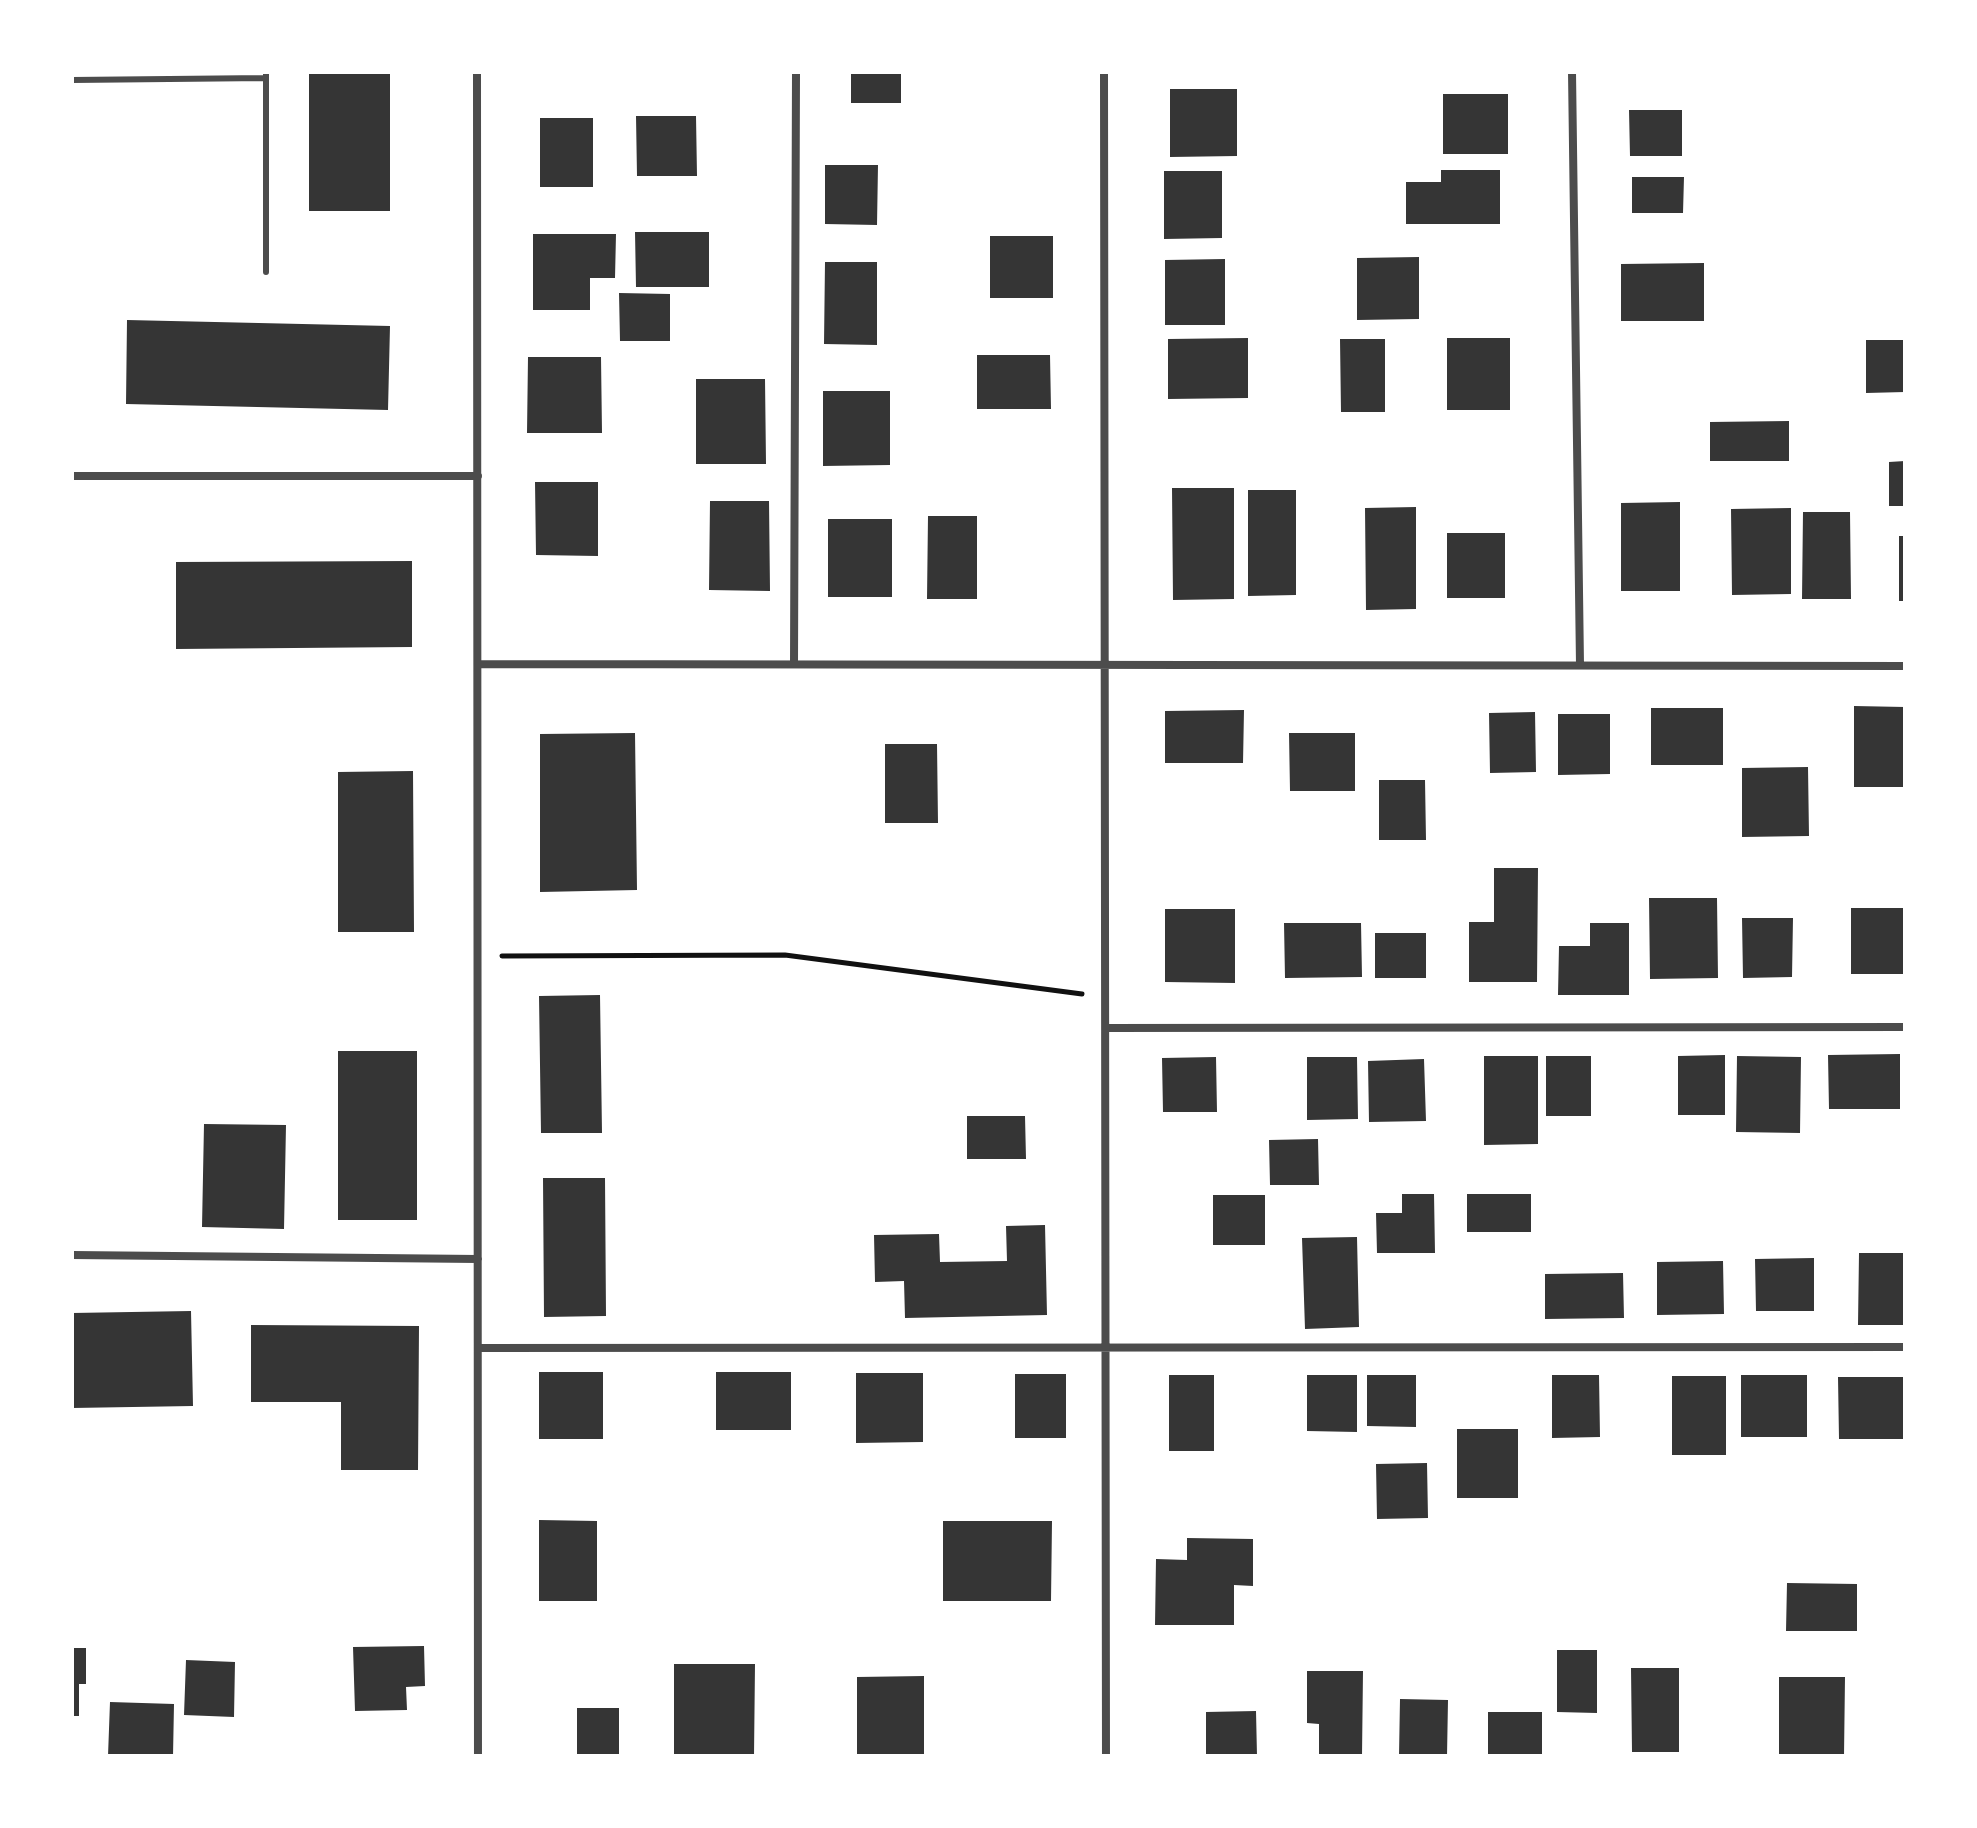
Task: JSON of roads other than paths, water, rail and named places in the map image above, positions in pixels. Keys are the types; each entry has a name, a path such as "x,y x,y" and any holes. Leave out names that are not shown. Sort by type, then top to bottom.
{"street":[{"path":"477,72 478,1756"},
{"path":"794,664 796,72"},
{"path":"1104,72 1106,1756"},
{"path":"1572,72 1580,665"},
{"path":"72,476 478,476"},
{"path":"478,664 1905,666"},
{"path":"1106,1028 1905,1027"},
{"path":"72,1255 478,1259"},
{"path":"478,1348 1905,1347"}],"lane":[{"path":"72,80 266,75 266,272"}]}
